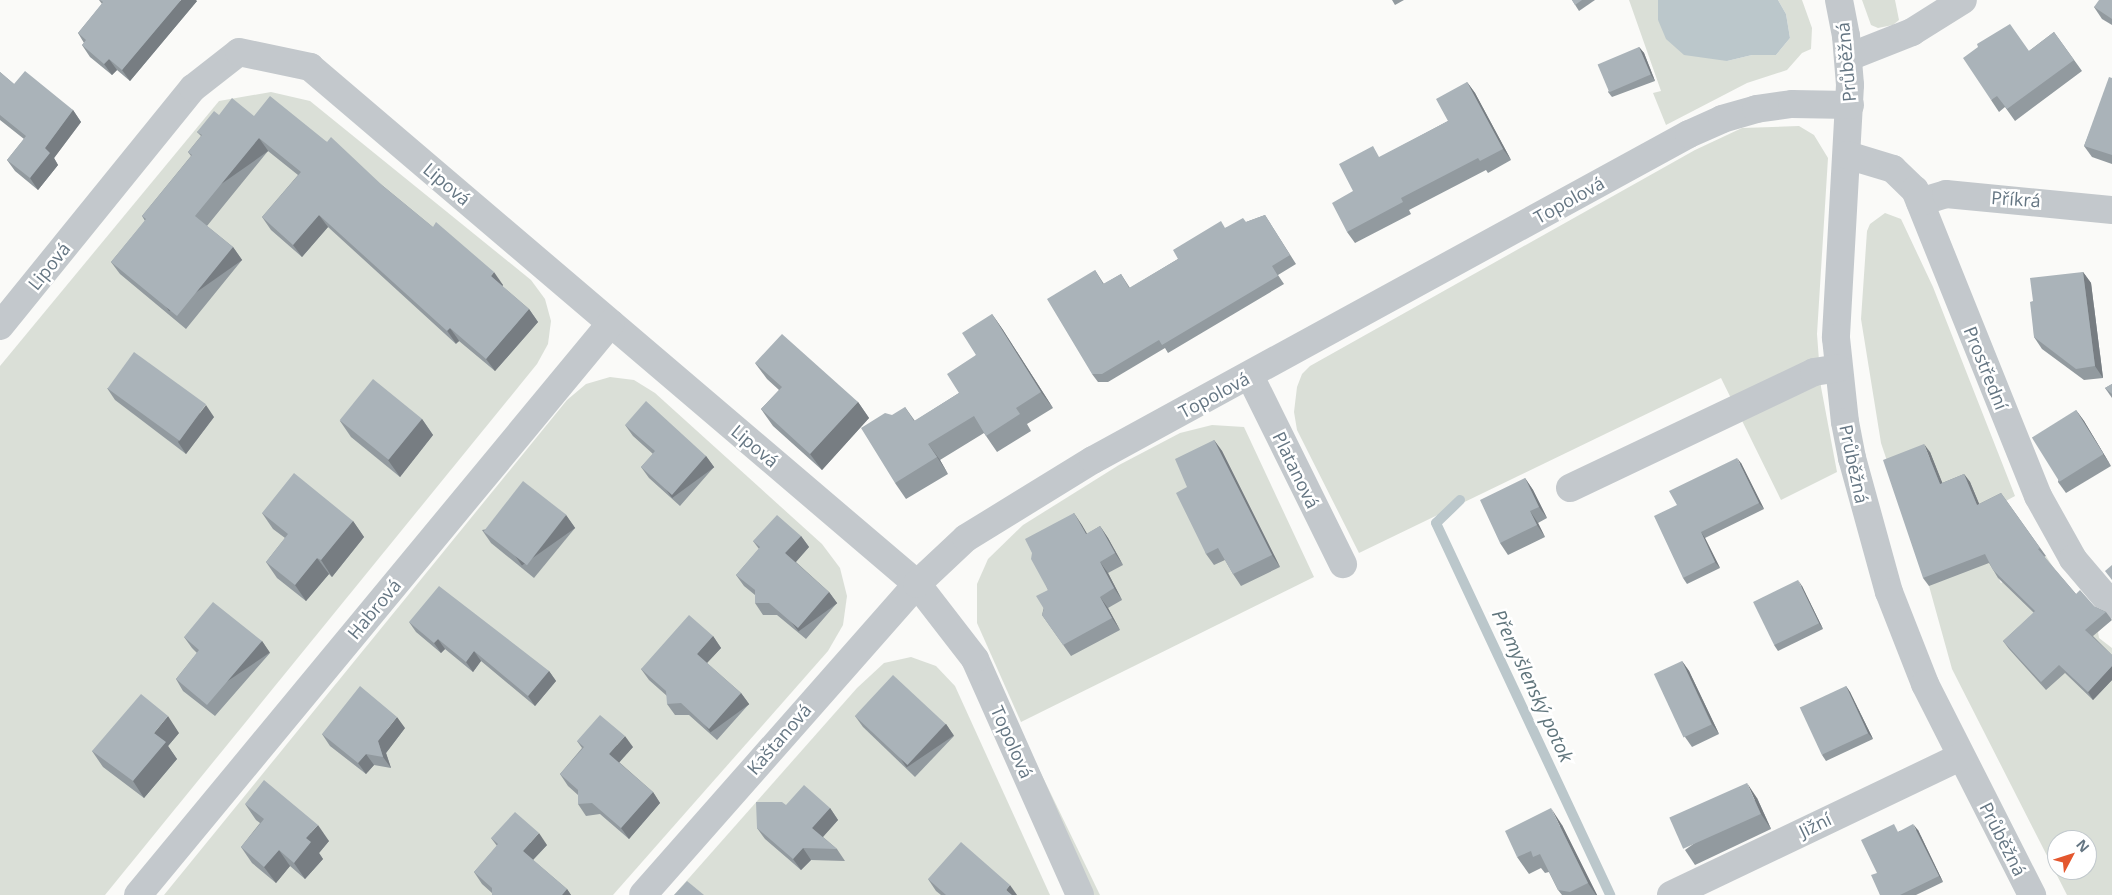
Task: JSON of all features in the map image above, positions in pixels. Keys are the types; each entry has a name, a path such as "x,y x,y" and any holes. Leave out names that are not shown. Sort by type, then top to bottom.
{"street":[{"name":"Průběžná","path":"1839,0 1849,57 1850,105 1836,306 1838,368 1845,422 1874,545 1907,639 1960,757 2032,895"},
{"path":"1849,57 1912,32 1963,0"},
{"name":"Lipová","path":"0,326 193,88 238,52 310,67 917,584"},
{"name":"Topolová","path":"1080,895 975,659 917,584 975,533 1093,460 1722,118 1770,106 1850,105"},
{"name":"Prostřední","path":"1847,155 1887,165 1902,174 1920,202 2038,496 2073,559 2112,605"},
{"name":"Příkrá","path":"1920,202 1946,194 2112,210"},
{"name":"Habrová","path":"138,895 610,323"},
{"path":"1570,488 1814,372 1838,368"},
{"name":"Platanová","path":"1250,376 1343,564"},
{"name":"Kaštanová","path":"643,895 917,584"},
{"name":"Jižní","path":"1671,895 1960,757"}],"shaded area":[{"path":"1629,0 1658,0 1658,20 1727,61 1752,55 1776,55 1790,38 1786,14 1778,0 1802,0 1812,28 1811,49 1802,53 1787,70 1747,83 1666,125 1653,93 1661,91"},
{"path":"1658,0 1778,0 1786,14 1790,38 1776,55 1752,55 1727,61 1684,55 1666,39 1658,20"},
{"path":"1862,0 1895,0 1899,20 1893,25 1878,28 1871,25"},
{"path":"271,92 310,101 531,280 545,299 551,321 548,344 537,364 105,895 0,895 0,366 219,101"},
{"path":"1799,126 1814,135 1828,158 1817,334 1821,387 1837,472 1781,500 1721,378 1359,553 1297,430 1294,412 1297,387 1302,374 1310,366 1695,150 1742,128"},
{"path":"1885,213 1901,219 1933,287 2015,496 1969,521 2001,583 2046,556 2060,578 2104,626 2098,632 2099,638 2112,648 2112,895 2067,895 2059,880 2097,880 2097,830 2047,830 2047,856 1952,669 1929,586 1881,443 1861,319 1867,231 1870,224"},
{"path":"610,377 634,380 655,393 822,544 840,568 847,596 843,625 828,651 613,895 164,895 567,400 586,384"},
{"path":"1212,425 1244,427 1314,577 1021,722 977,623 977,584 988,559 1023,525 1119,465 1180,433"},
{"path":"911,657 936,666 955,686 1050,895 674,895 857,688 884,663"},
{"path":"1017,724 1100,895 1090,895"}],"building":[{"path":"100,0 181,0 122,70 109,59 104,64 82,45 86,40 78,33 103,2"},
{"path":"1572,0 1582,0 1575,5"},
{"path":"2099,0 2112,0 2112,19 2094,7"},
{"path":"2010,24 2029,51 2054,32 2074,60 2007,109 1997,96 1991,100 1963,58 1978,47 1977,44"},
{"path":"1639,47 1651,75 1609,92 1598,65"},
{"path":"25,71 73,110 45,148 50,153 30,178 7,160 26,136 0,115 0,72 14,84"},
{"path":"2109,77 2112,78 2112,155 2084,146"},
{"path":"1467,82 1503,149 1480,161 1478,158 1401,198 1403,202 1347,232 1332,203 1353,191 1339,164 1373,146 1379,157 1448,121 1436,99"},
{"path":"270,96 327,142 331,137 383,186 433,227 436,222 494,272 491,276 529,309 486,359 450,328 447,331 319,215 293,245 262,217 301,172 259,138 195,216 233,247 177,316 111,262 146,219 142,216 192,155 188,152 202,135 197,132 214,111 219,115 232,98 254,116"},
{"path":"1265,215 1290,255 1272,266 1278,276 1162,345 1159,340 1102,374 1092,374 1047,299 1095,270 1103,284 1121,274 1129,288 1178,259 1173,250 1221,221 1225,228 1243,218 1246,222"},
{"path":"2083,272 2095,366 2076,369 2034,337 2030,302 2033,301 2030,278"},
{"path":"992,314 1041,392 1016,408 1020,414 986,436 974,416 928,444 937,457 895,483 861,428 885,413 892,415 905,407 914,421 959,393 947,374 976,355 962,333"},
{"path":"782,334 858,402 810,454 761,409 782,387 755,363"},
{"path":"134,352 206,404 180,441 108,388"},
{"path":"373,379 422,419 389,460 340,420"},
{"path":"2112,384 2112,394 2105,388"},
{"path":"646,401 706,456 672,495 641,467 655,451 625,425"},
{"path":"2076,410 2104,454 2059,482 2032,438"},
{"path":"1214,440 1272,555 1233,574 1218,548 1206,554 1176,493 1187,487 1175,459"},
{"path":"1924,444 1940,484 1964,474 1977,505 2001,493 2040,548 2038,549 2076,594 2080,590 2095,607 2106,612 2085,630 2112,655 2112,666 2088,692 2059,665 2041,682 2003,641 2035,611 1993,570 1985,554 1923,578 1883,460"},
{"path":"1737,458 1759,503 1701,532 1715,562 1683,578 1654,516 1677,505 1669,491"},
{"path":"294,473 353,521 321,560 317,558 295,585 266,562 288,534 262,513"},
{"path":"1525,478 1539,507 1530,511 1537,525 1500,543 1480,500"},
{"path":"523,481 566,515 527,565 484,531"},
{"path":"1074,513 1086,534 1100,526 1115,553 1100,562 1114,588 1100,597 1112,618 1063,645 1042,615 1044,609 1036,596 1048,590 1031,559 1032,553 1025,539"},
{"path":"777,515 801,536 785,553 829,592 798,628 769,603 755,603 755,590 736,575 760,547 753,541"},
{"path":"2112,565 2112,580 2105,571"},
{"path":"1798,580 1819,623 1774,645 1753,602"},
{"path":"439,586 549,671 528,696 474,651 466,662 438,639 434,643 409,622"},
{"path":"213,602 262,641 207,705 176,679 199,650 184,637"},
{"path":"689,615 713,636 697,654 741,693 709,729 681,703 667,704 666,691 641,669"},
{"path":"1682,661 1712,724 1683,738 1654,674"},
{"path":"893,675 946,724 907,765 855,716"},
{"path":"360,686 397,717 378,741 383,757 366,754 358,763 322,734"},
{"path":"1846,686 1868,733 1822,755 1800,708"},
{"path":"141,694 168,716 154,733 166,742 133,781 92,751"},
{"path":"600,715 625,736 609,754 653,792 621,828 592,803 578,804 578,790 560,774 584,747 577,741"},
{"path":"264,780 318,825 306,838 311,842 294,863 279,850 264,867 241,847 264,819 245,804"},
{"path":"1747,783 1761,814 1683,849 1669,818"},
{"path":"804,785 830,808 812,828 837,849 803,848 793,859 757,828 756,802 782,802 786,805"},
{"path":"1551,808 1588,883 1570,892 1558,890 1540,854 1533,857 1531,851 1517,857 1505,831"},
{"path":"515,812 539,833 523,851 567,889 562,895 492,895 492,888 474,872 498,844 491,838"},
{"path":"1894,824 1898,832 1913,824 1939,876 1900,895 1880,895 1871,875 1877,873 1861,840"},
{"path":"961,842 1010,885 1006,890 1012,895 946,895 928,879"},
{"path":"687,881 704,895 674,895"}],"waterway":[{"name":"Přemyšlenský potok","path":"1460,500 1436,523 1610,895"}]}
